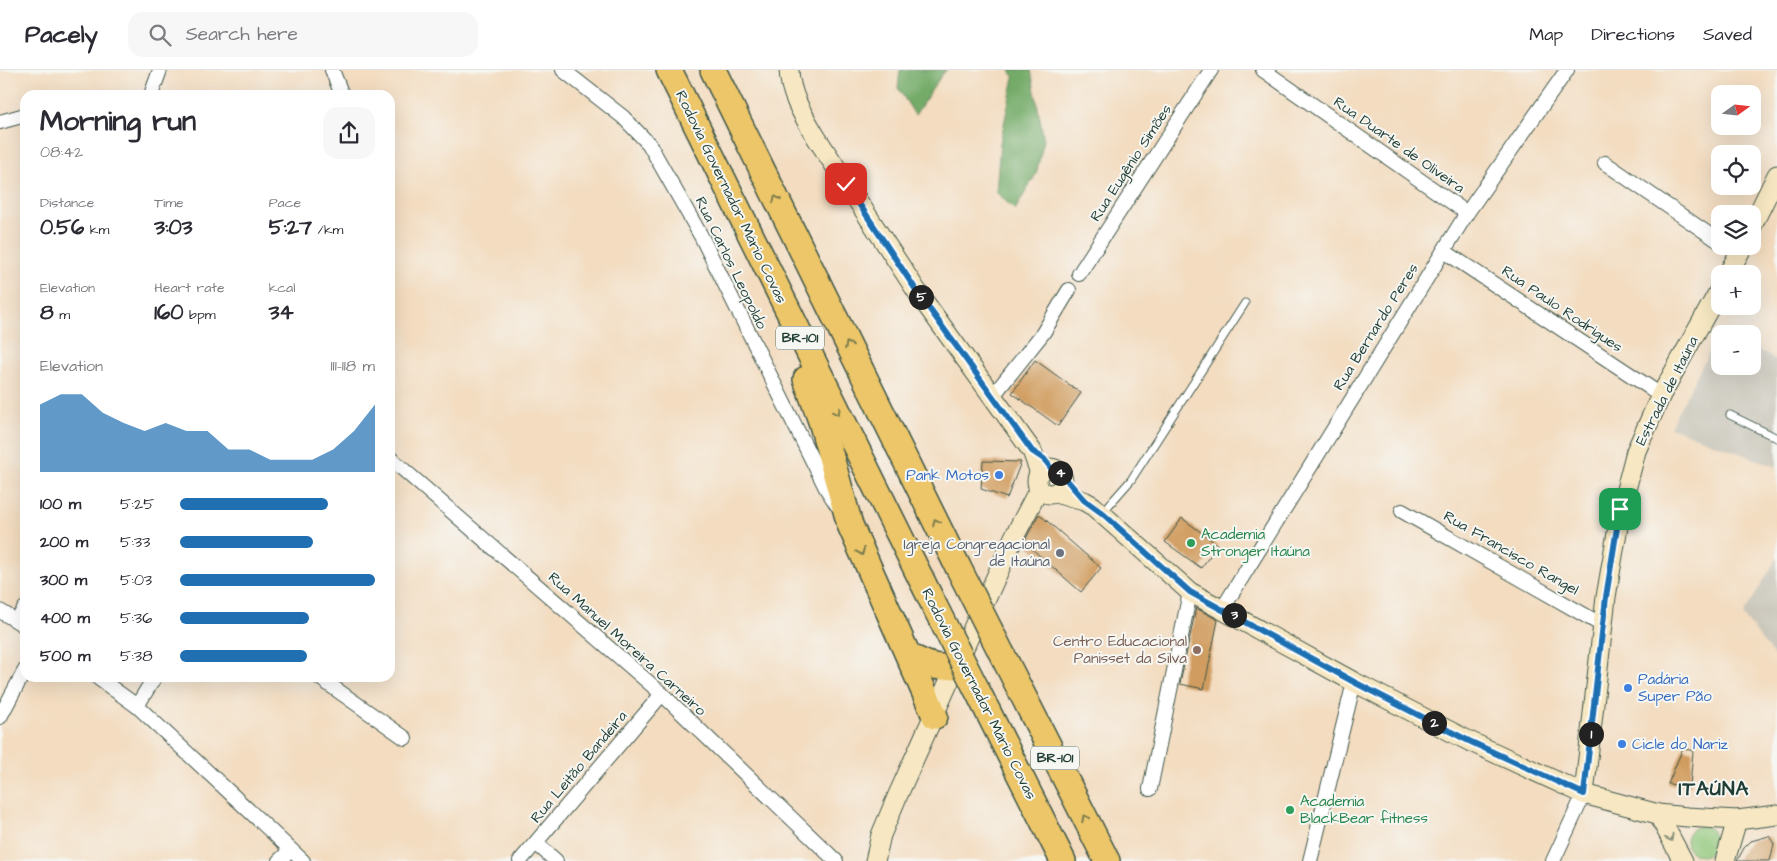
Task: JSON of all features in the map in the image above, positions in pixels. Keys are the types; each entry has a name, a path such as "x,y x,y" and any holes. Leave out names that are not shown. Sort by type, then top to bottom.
{"highway":[{"name":"Rodovia Governador Mário Covas","path":"668,70 760,258 1063,861"},
{"name":"BR-101","path":"713,70 957,565 1107,861"},
{"path":"760,258 813,397 850,525 868,570 935,716"},
{"path":"909,656 934,667 942,668 957,664"}],"street":[{"path":"153,90 160,70"},
{"path":"332,70 340,90"},
{"name":"Rua Carlos Leopoldo","path":"563,70 624,118 649,144 701,236 826,488 850,525"},
{"path":"789,70 790,86 801,111 816,137 918,293 1032,451 1049,482 1084,500 1102,513 1190,592 1223,608 1354,682 1469,741 1584,794 1658,814 1737,820 1777,815"},
{"name":"Rua Eugênio Simões","path":"1079,274 1211,70"},
{"name":"Rua Duarte de Oliveira","path":"1263,70 1467,213"},
{"name":"Rua Bernardo Peres","path":"1223,608 1336,421 1467,213 1567,70"},
{"path":"0,122 20,117"},
{"path":"1605,164 1711,236"},
{"path":"1761,208 1777,175"},
{"name":"Rua Paulo Rodrigues","path":"1444,250 1661,395"},
{"path":"992,396 1043,333 1069,290"},
{"name":"Estrada de Itaúna","path":"1584,794 1602,625 1620,509 1636,451 1661,395 1711,305"},
{"name":"Rua Manuel Moreira Carneiro","path":"395,462 662,694 836,861"},
{"path":"875,861 880,835 1014,537 1049,482"},
{"name":"Rua Francisco Rangel","path":"1402,511 1602,625"},
{"path":"1150,789 1190,592"},
{"path":"0,611 20,623"},
{"path":"0,717 20,679"},
{"path":"104,682 137,706 303,861"},
{"path":"137,706 152,682"},
{"path":"326,682 405,738"},
{"path":"1310,861 1354,682"},
{"name":"Rua Leitão Bandeira","path":"520,861 662,694"},
{"path":"1553,861 1584,794"},
{"path":"1658,814 1682,861"},
{"path":"1725,861 1737,820"},
{"path":"536,843 556,861"},
{"path":"280,861 290,850"}],"lane":[{"path":"1102,513 1131,480 1245,303"},
{"path":"1730,415 1777,438"}],"shaded area":[{"path":"1711,348 1711,375 1761,375 1761,351 1777,360 1777,467 1670,427"},
{"path":"1777,558 1777,660 1743,615"}],"green space":[{"path":"900,70 947,70 943,73 915,115 898,88"},
{"path":"1010,70 1031,70 1044,140 1036,174 1015,210 996,192 1000,143 1014,77"},
{"path":"1701,826 1712,830 1716,841 1712,852 1701,856 1690,852 1686,841 1690,830"}],"building":[{"path":"1035,360 1081,393 1058,426 1012,393"},
{"name":"Pank Motos","path":"983,461 1021,462 1007,498 981,489"},
{"name":"Igreja Congregacional de Itaúna","path":"1039,514 1101,568 1081,592 1024,542"},
{"name":"Academia Stronger Itaúna","path":"1182,518 1218,545 1201,568 1165,542"},
{"name":"Centro Educacional Panisset da Silva","path":"1196,608 1218,620 1204,689 1180,684"},
{"path":"1683,748 1693,751 1690,786 1668,784"},
{"path":"1769,836 1774,844 1770,861 1737,861 1744,848 1751,841"}],"place":[{"name":"Pank Motos","path":"999,475"},
{"name":"Academia Stronger Itaúna","path":"1191,543"},
{"name":"Igreja Congregacional de Itaúna","path":"1060,553"},
{"name":"Centro Educacional Panisset da Silva","path":"1197,650"},
{"name":"Padária Super Pão","path":"1628,688"},
{"name":"Cicle do Nariz","path":"1622,744"},
{"name":"Academia BlackBear fitness","path":"1290,810"}],"district":[{"name":"ITAÚNA","path":"1714,789"}],"route":[{"path":"846,184 918,293 1032,451 1044,459 1051,468 1059,471 1084,500 1102,513 1190,592 1223,608 1354,682 1469,741 1584,794 1602,625 1620,509"}]}
